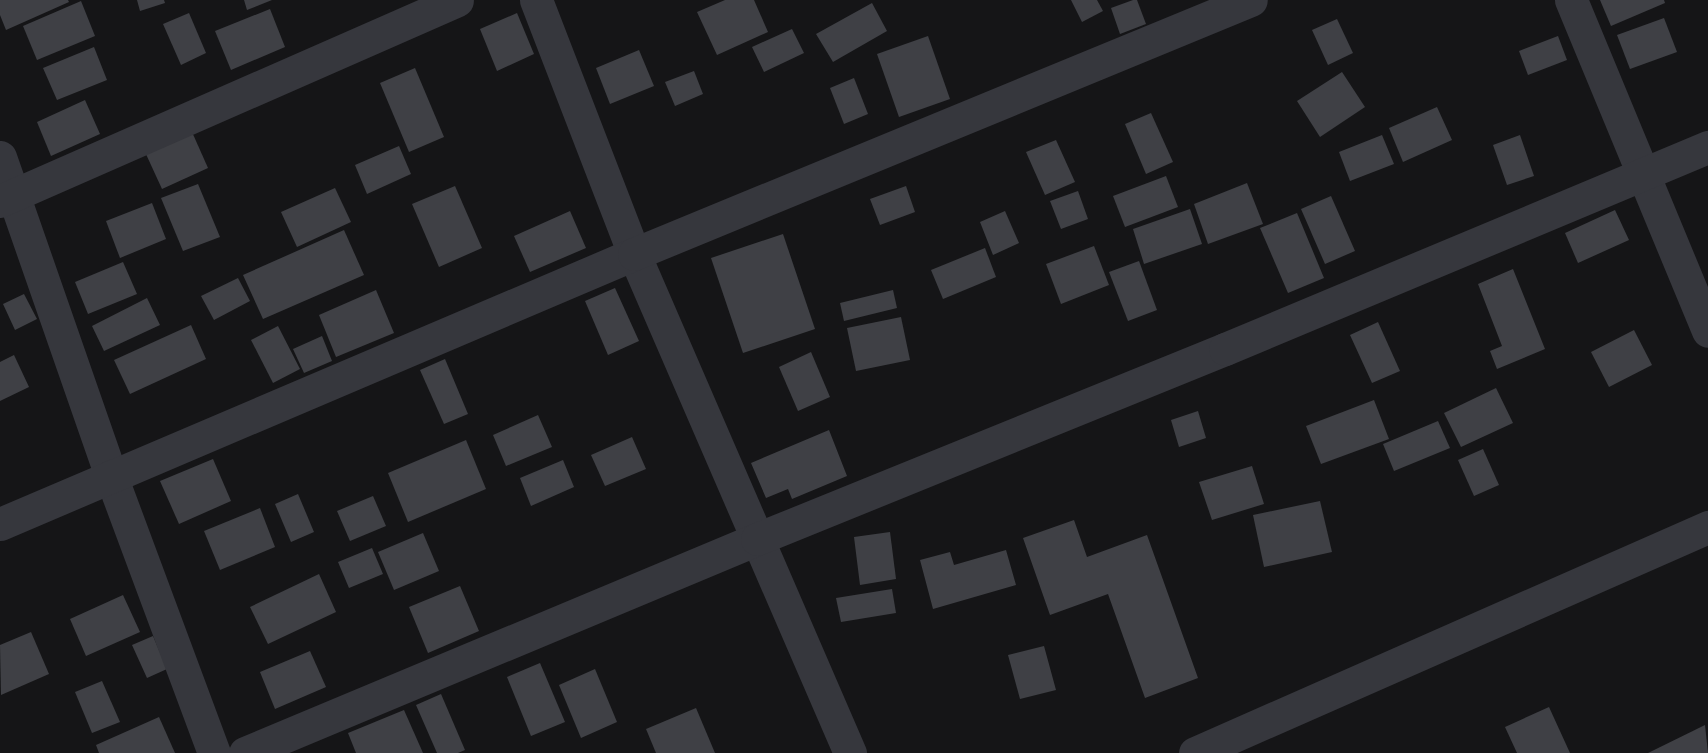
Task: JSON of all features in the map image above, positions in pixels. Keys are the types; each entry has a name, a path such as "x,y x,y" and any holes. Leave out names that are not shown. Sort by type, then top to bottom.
{"street":[{"path":"7,197 457,0"},
{"path":"536,0 634,254 850,753"},
{"path":"0,524 634,254 1251,0"},
{"path":"1571,0 1708,332"},
{"path":"245,753 1708,147"},
{"path":"0,157 7,197 214,753"},
{"path":"1206,751 1708,527"}],"building":[{"path":"0,0 68,0 69,2 6,30 0,15"},
{"path":"137,0 164,0 165,3 140,11"},
{"path":"244,0 272,0 247,10"},
{"path":"725,0 754,0 768,32 717,55 697,12"},
{"path":"1071,0 1097,0 1103,11 1082,22"},
{"path":"1137,0 1146,24 1120,34 1111,8"},
{"path":"1600,0 1664,0 1665,3 1611,26"},
{"path":"81,1 95,36 37,60 23,26"},
{"path":"872,3 887,31 833,62 816,34"},
{"path":"270,9 285,47 231,70 215,31"},
{"path":"189,13 206,53 181,65 163,24"},
{"path":"517,13 534,54 497,71 480,29"},
{"path":"1664,18 1677,52 1630,69 1617,35"},
{"path":"1337,19 1353,53 1328,65 1312,30"},
{"path":"792,29 804,53 764,72 752,47"},
{"path":"928,36 950,99 899,117 877,54"},
{"path":"1558,36 1567,60 1528,75 1519,51"},
{"path":"94,47 107,80 57,100 43,68"},
{"path":"639,50 654,86 610,104 596,68"},
{"path":"415,68 444,137 409,152 380,83"},
{"path":"694,71 703,94 675,106 665,82"},
{"path":"1342,72 1365,107 1320,137 1297,101"},
{"path":"854,78 868,114 844,124 830,88"},
{"path":"85,100 100,134 51,156 37,122"},
{"path":"1437,107 1452,140 1403,162 1389,128"},
{"path":"1151,113 1173,162 1146,174 1125,124"},
{"path":"192,132 208,168 162,189 145,152"},
{"path":"1382,135 1394,164 1350,181 1339,152"},
{"path":"1520,135 1534,176 1507,185 1493,145"},
{"path":"1056,140 1075,182 1045,195 1026,152"},
{"path":"399,146 411,174 367,194 355,165"},
{"path":"1166,176 1178,207 1125,227 1113,196"},
{"path":"1247,183 1263,224 1208,244 1194,204"},
{"path":"198,184 220,237 183,251 161,198"},
{"path":"455,186 482,248 439,267 412,204"},
{"path":"906,186 915,212 880,225 870,199"},
{"path":"335,188 351,222 297,247 281,212"},
{"path":"1078,191 1088,219 1061,229 1050,201"},
{"path":"1331,196 1355,251 1325,264 1301,209"},
{"path":"152,203 166,239 120,258 106,221"},
{"path":"1190,209 1202,244 1144,264 1133,229"},
{"path":"1615,210 1629,240 1578,263 1565,233"},
{"path":"570,211 586,248 530,272 514,236"},
{"path":"1005,211 1019,243 993,255 980,222"},
{"path":"1297,213 1324,278 1288,293 1260,228"},
{"path":"344,230 364,275 263,319 243,275"},
{"path":"783,234 815,329 743,353 711,258"},
{"path":"1094,246 1109,285 1061,304 1046,264"},
{"path":"985,248 996,277 943,299 931,270"},
{"path":"1139,261 1157,310 1128,321 1109,272"},
{"path":"123,262 137,294 88,314 75,282"},
{"path":"1513,269 1545,349 1497,369 1490,351 1502,346 1478,284"},
{"path":"238,278 250,301 214,320 201,296"},
{"path":"615,288 639,341 608,355 585,301"},
{"path":"376,290 394,333 336,357 319,315"},
{"path":"893,290 897,308 844,321 840,303"},
{"path":"24,294 37,319 15,330 3,304"},
{"path":"147,298 160,325 104,351 92,326"},
{"path":"901,317 910,360 856,371 847,328"},
{"path":"1378,322 1400,371 1372,383 1350,335"},
{"path":"191,325 206,359 130,394 114,360"},
{"path":"278,326 300,369 273,383 251,340"},
{"path":"1634,330 1652,365 1609,387 1591,352"},
{"path":"322,336 332,361 304,373 293,349"},
{"path":"811,352 830,397 798,411 779,367"},
{"path":"14,355 29,387 0,401 0,362"},
{"path":"445,359 468,414 444,424 420,370"},
{"path":"1496,388 1513,423 1461,447 1444,413"},
{"path":"1374,400 1389,439 1321,464 1306,426"},
{"path":"1198,411 1206,438 1179,447 1171,420"},
{"path":"538,415 552,447 506,466 493,435"},
{"path":"1438,421 1450,448 1394,471 1383,444"},
{"path":"829,430 847,476 792,499 788,489 766,498 751,463"},
{"path":"632,437 646,469 605,486 591,455"},
{"path":"466,440 486,489 408,522 388,473"},
{"path":"1483,449 1499,485 1474,496 1458,460"},
{"path":"213,459 231,501 179,524 160,481"},
{"path":"563,460 574,487 531,506 520,478"},
{"path":"1252,466 1264,504 1212,520 1199,482"},
{"path":"298,494 314,532 291,542 275,504"},
{"path":"373,496 386,526 350,541 337,511"},
{"path":"1320,501 1332,552 1264,567 1253,515"},
{"path":"260,508 275,547 220,570 204,531"},
{"path":"1074,520 1087,557 1147,535 1198,678 1145,698 1108,594 1050,615 1023,538"},
{"path":"890,532 896,579 860,585 854,537"},
{"path":"423,533 439,571 394,590 378,552"},
{"path":"372,548 383,574 349,588 338,562"},
{"path":"1006,550 1016,585 933,609 920,560 950,552 954,565"},
{"path":"319,574 336,612 268,644 250,607"},
{"path":"460,586 479,631 428,653 409,607"},
{"path":"892,589 896,613 841,622 836,598"},
{"path":"123,595 140,632 86,656 70,619"},
{"path":"31,632 49,674 1,695 0,645"},
{"path":"153,636 167,669 147,678 132,645"},
{"path":"1044,646 1056,690 1020,699 1008,655"},
{"path":"310,651 326,687 275,709 260,672"},
{"path":"540,663 565,722 531,736 507,677"},
{"path":"595,669 617,722 581,738 559,685"},
{"path":"102,681 120,722 92,733 75,692"},
{"path":"441,694 465,750 458,753 437,753 416,705"},
{"path":"1549,707 1570,753 1517,753 1505,727"},
{"path":"696,708 715,753 656,753 646,729"},
{"path":"404,710 423,753 356,753 348,733"},
{"path":"159,717 175,753 99,753 96,745"},
{"path":"1705,725 1708,753 1648,753"}]}
